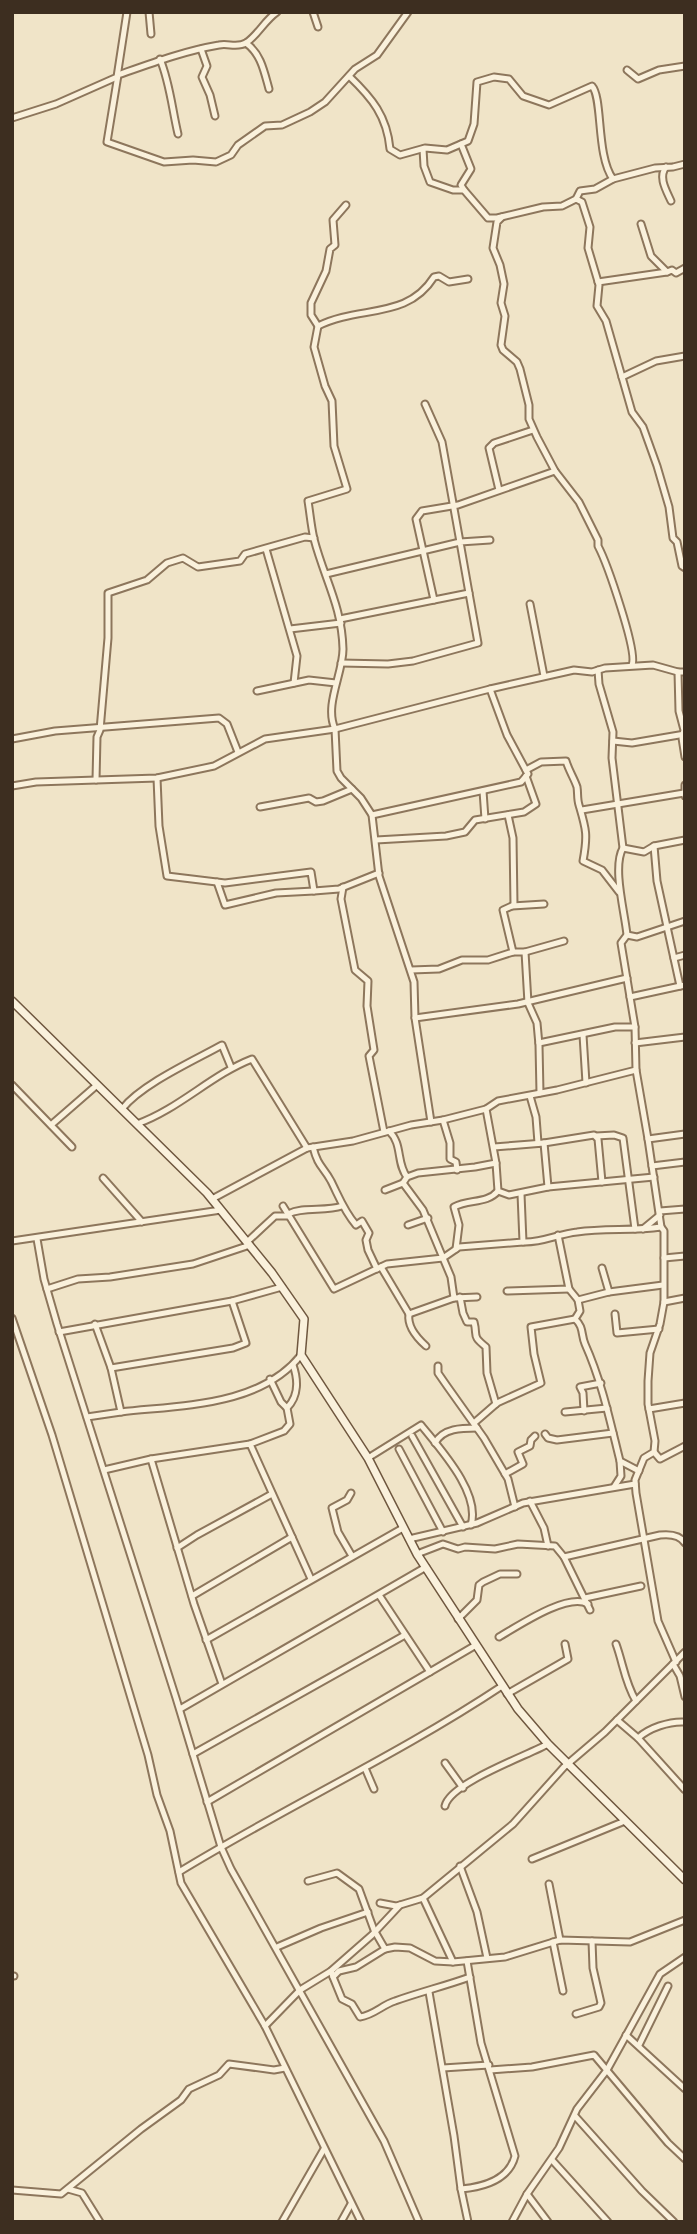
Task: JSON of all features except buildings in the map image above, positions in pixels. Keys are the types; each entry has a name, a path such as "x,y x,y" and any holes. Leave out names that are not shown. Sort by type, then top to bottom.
{"street":[{"path":"127,12 107,142 164,162 216,162 231,155 238,145 265,126 282,125 310,112 325,102 349,76 377,55 408,12"},
{"path":"149,12 151,34"},
{"path":"12,118 56,104 160,59 221,44 239,46 260,31 267,19 277,12"},
{"path":"313,12 318,27"},
{"path":"246,43 255,50 263,65 269,89"},
{"path":"201,49 206,66 202,77 210,94 215,116"},
{"path":"160,59 167,75 170,104 178,134"},
{"path":"627,70 638,79 659,70 685,66"},
{"path":"349,76 371,98 388,130 390,149 400,155 423,149 447,150 468,141 474,124 477,82 494,77 509,79 523,96 550,105 592,86 597,94 599,132 607,169 613,179"},
{"path":"461,144 471,169 461,185 488,218 562,206 576,199 580,191 595,188 613,179 655,168 685,164"},
{"path":"423,149 424,166 430,182 453,190 464,190"},
{"path":"666,167 662,174 671,201"},
{"path":"576,199 582,202 590,227 588,248 598,282 597,306 606,321 632,412 643,427 657,466 669,507 673,538 677,542 682,566 685,568"},
{"path":"346,205 333,220 335,245 330,249 326,271 311,303 311,315 318,326 314,347 332,401 334,446 347,489 308,501 314,538 341,621 343,652 332,723 335,729 337,771 366,804 372,815 379,873 414,982 415,1018 431,1122"},
{"path":"502,217 497,222 493,248 504,284 501,303 505,316 501,345 520,369 529,405 529,419 534,430 555,471 579,502 598,540 630,638 635,660 632,666"},
{"path":"641,224 651,256 667,272"},
{"path":"598,282 672,270 676,273 685,268"},
{"path":"318,326 410,302 426,290 435,277 439,276 449,282 468,279"},
{"path":"622,377 656,362 685,356"},
{"path":"341,663 388,664 412,661 478,643 442,442 425,404"},
{"path":"499,491 489,448 494,443 534,430"},
{"path":"434,600 416,527 418,515 422,511 453,506 555,471"},
{"path":"96,780 97,737 107,649 108,593 147,580 167,564 183,558 198,567 240,561 245,554 305,537 314,538"},
{"path":"326,574 460,542 490,540"},
{"path":"266,548 297,656 294,683"},
{"path":"290,629 341,621 470,593"},
{"path":"530,604 544,676"},
{"path":"12,786 36,782 157,778 214,766 265,739 335,729 574,670 592,672 653,665 677,672 685,671"},
{"path":"598,670 599,684 613,732 612,758 623,848 619,854 619,892 624,907 627,935 621,943 635,1027 636,1069 661,1227 664,1231 664,1302 659,1329 650,1353 649,1409 655,1441 654,1452 660,1459 685,1446"},
{"path":"677,672 685,757"},
{"path":"257,691 309,680 337,683"},
{"path":"376,840 446,836 465,832 475,820 524,812 536,804 526,773 489,689"},
{"path":"12,739 55,731 219,718 227,724 238,752"},
{"path":"613,741 632,743 684,734"},
{"path":"372,815 521,782 526,773 541,762 566,761 570,776 577,787 587,839 583,861 602,870 619,892"},
{"path":"157,778 159,826 167,876 225,883 311,872 314,891"},
{"path":"582,810 684,794 685,785"},
{"path":"260,807 309,798 316,802 352,789"},
{"path":"483,791 485,819"},
{"path":"508,815 513,838 514,905 511,906"},
{"path":"623,848 644,852 654,846 685,840"},
{"path":"630,997 682,985 657,881 654,846"},
{"path":"217,882 225,905 276,893 343,887 379,873"},
{"path":"343,887 341,899 355,970 368,981 367,1006 374,1050 369,1056 386,1132 396,1139 405,1180 428,1218 467,1322 474,1322 474,1335 486,1346 487,1373 496,1404"},
{"path":"513,952 503,909 544,904"},
{"path":"627,935 637,937 685,920"},
{"path":"411,970 439,969 462,960 488,960 564,941"},
{"path":"526,952 528,1002 537,1023 539,1043 540,1093"},
{"path":"674,958 685,955"},
{"path":"415,1018 528,1002 627,978"},
{"path":"12,1001 212,1199 304,1319 301,1354 293,1364 246,1393 221,1399 87,1417"},
{"path":"539,1043 615,1027 635,1027"},
{"path":"583,1035 586,1083"},
{"path":"635,1043 685,1037"},
{"path":"122,1109 129,1101 169,1075 222,1045 231,1067"},
{"path":"137,1124 153,1118 231,1067 252,1059 310,1148 318,1166 332,1183 342,1206 356,1225 362,1221 369,1233 366,1240 368,1250 409,1314 417,1337 426,1346"},
{"path":"212,1199 310,1148 443,1120 486,1109 499,1101 586,1083 636,1069"},
{"path":"12,1085 72,1147"},
{"path":"51,1125 97,1085"},
{"path":"530,1096 548,1188"},
{"path":"456,1249 459,1225 454,1207 492,1198 498,1191 494,1147 486,1109"},
{"path":"443,1120 450,1143 450,1159 456,1162 457,1170"},
{"path":"648,1139 685,1134"},
{"path":"494,1147 594,1135 622,1137 635,1229"},
{"path":"596,1136 602,1182"},
{"path":"652,1166 685,1162"},
{"path":"385,1190 418,1173 496,1163"},
{"path":"498,1191 509,1195 521,1194 548,1188 654,1177"},
{"path":"103,1178 142,1222"},
{"path":"521,1194 523,1242"},
{"path":"283,1206 334,1289 387,1264 443,1258 456,1249 486,1244 536,1243 581,1231 661,1227"},
{"path":"47,1289 78,1279 110,1277 193,1264 248,1243 275,1216 288,1215 294,1211 342,1206"},
{"path":"643,1229 660,1213 685,1209"},
{"path":"12,1241 220,1210"},
{"path":"408,1225 428,1218"},
{"path":"435,1443 439,1435 475,1425 496,1404 541,1383 531,1327 575,1319 580,1311 578,1300 569,1289 558,1235"},
{"path":"37,1239 59,1332 180,1709 221,1847 384,2141 419,2222"},
{"path":"664,1258 685,1256"},
{"path":"602,1268 609,1292"},
{"path":"578,1300 609,1292 663,1285"},
{"path":"59,1332 232,1301 282,1287"},
{"path":"507,1291 569,1289"},
{"path":"409,1314 457,1298 477,1297"},
{"path":"664,1302 685,1298"},
{"path":"110,1368 233,1348 246,1343 232,1301"},
{"path":"615,1314 617,1333 659,1329"},
{"path":"12,1318 52,1435 148,1755 157,1795 170,1831 181,1883 265,2026 362,2222"},
{"path":"575,1319 582,1327 584,1343 601,1383 620,1461 621,1476 614,1488"},
{"path":"95,1324 121,1412"},
{"path":"301,1354 368,1458 417,1555 528,1723 625,1821 681,1871 685,1880"},
{"path":"287,1408 295,1397 297,1386 293,1364"},
{"path":"438,1366 438,1373 505,1474 515,1507"},
{"path":"104,1470 250,1444 284,1431 290,1424 287,1408 281,1402 270,1379"},
{"path":"584,1411 580,1388 601,1383"},
{"path":"649,1409 685,1403"},
{"path":"565,1412 607,1408"},
{"path":"368,1458 421,1425 470,1493 473,1515 471,1525"},
{"path":"545,1434 548,1438 557,1440 613,1433"},
{"path":"412,1436 463,1527"},
{"path":"505,1474 523,1464 518,1452 530,1446 535,1436"},
{"path":"250,1444 310,1579"},
{"path":"399,1449 443,1532"},
{"path":"654,1452 644,1458 635,1484 658,1621 680,1676 685,1697"},
{"path":"151,1460 191,1596 222,1684"},
{"path":"620,1461 639,1471"},
{"path":"409,1539 471,1525 530,1502 635,1484"},
{"path":"351,1493 346,1500 332,1508 338,1532 352,1556"},
{"path":"177,1549 272,1494"},
{"path":"530,1502 544,1528 548,1546"},
{"path":"206,1640 403,1528"},
{"path":"564,1557 643,1537 668,1534 681,1538 685,1544"},
{"path":"191,1596 292,1537"},
{"path":"417,1555 443,1544 450,1549 495,1549 517,1544 558,1548 588,1604"},
{"path":"180,1709 426,1567"},
{"path":"458,1619 477,1600 479,1585 500,1574 517,1574"},
{"path":"499,1637 568,1602 581,1600 588,1604 641,1586"},
{"path":"379,1595 429,1672"},
{"path":"193,1754 405,1635"},
{"path":"507,1694 568,1660 565,1644"},
{"path":"616,1644 627,1686 636,1701"},
{"path":"207,1802 475,1645"},
{"path":"380,1903 396,1906 423,1898 513,1824 568,1764 685,1652"},
{"path":"179,1872 445,1723 502,1686"},
{"path":"617,1720 638,1738 685,1790"},
{"path":"638,1738 656,1727 677,1721 685,1722"},
{"path":"445,1806 449,1798 481,1774 548,1744"},
{"path":"445,1763 463,1788"},
{"path":"365,1768 374,1790"},
{"path":"532,1859 625,1821"},
{"path":"460,1866 478,1912 487,1958"},
{"path":"309,1881 332,1873 339,1874 359,1889 374,1930 385,1949"},
{"path":"549,1884 560,1940"},
{"path":"423,1898 453,1962"},
{"path":"332,1974 400,1905"},
{"path":"276,1947 368,1912"},
{"path":"265,2026 300,1990 339,1971 356,1967 385,1949 407,1947 431,1961 467,1961 521,1953 560,1940 630,1942 685,1920"},
{"path":"576,2014 599,2007 601,2003 593,1968 592,1941"},
{"path":"552,1942 563,1990"},
{"path":"461,2189 482,2187 504,2175 514,2159 481,2043 467,1961"},
{"path":"512,2222 527,2194 552,2160 577,2109 607,2070 660,1974 683,1961"},
{"path":"332,1974 342,1999 352,2004 360,2017 374,2013 391,2001 429,1992 470,1977"},
{"path":"639,2045 668,1986"},
{"path":"429,1992 468,2222"},
{"path":"626,2035 685,2089"},
{"path":"443,2068 532,2067 594,2055 668,2143 685,2159"},
{"path":"12,2190 45,2191 57,2195 68,2189 181,2100 189,2089 219,2075 229,2064 274,2070 285,2068"},
{"path":"678,2081 685,2074"},
{"path":"575,2116 674,2222"},
{"path":"282,2222 324,2149"},
{"path":"552,2160 608,2222"},
{"path":"68,2189 82,2193 100,2222"},
{"path":"527,2194 548,2222"},
{"path":"341,2222 351,2204"}]}
